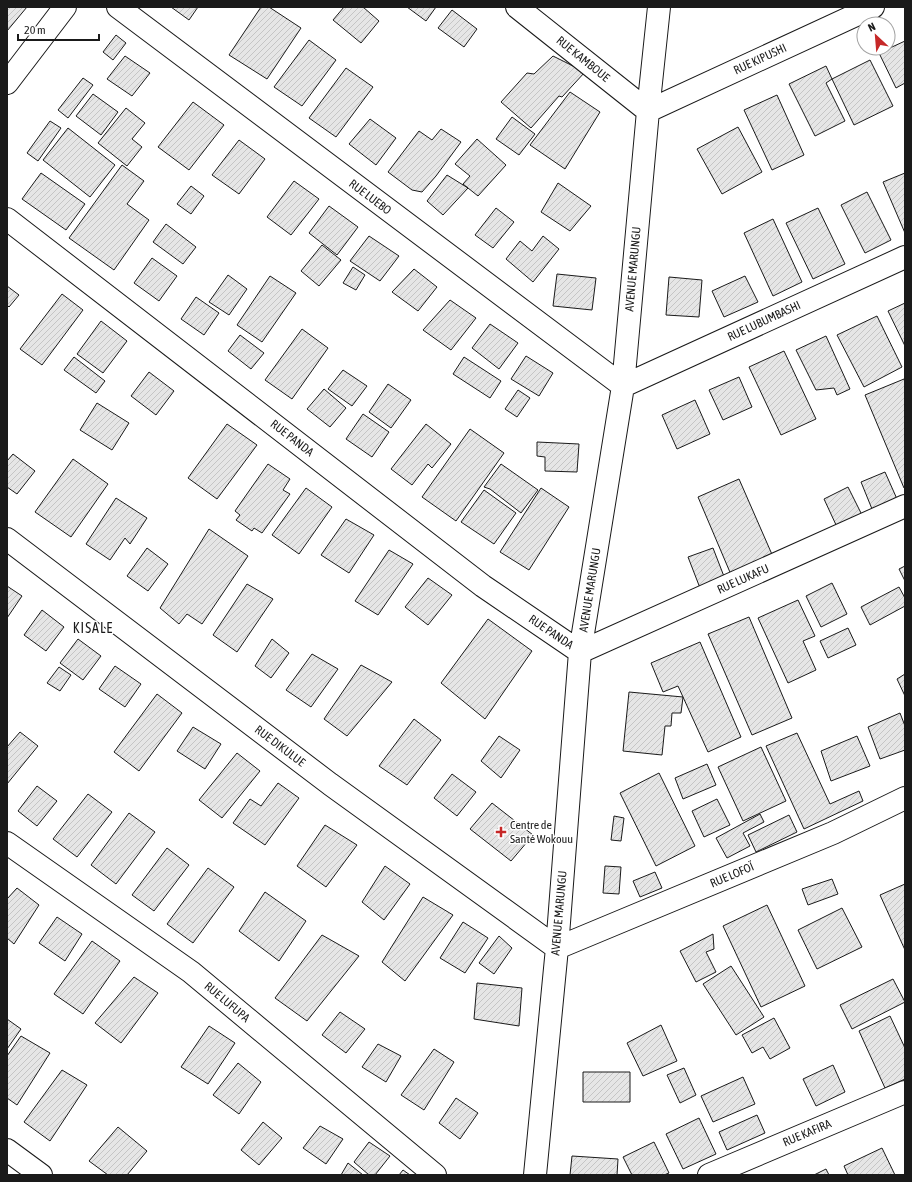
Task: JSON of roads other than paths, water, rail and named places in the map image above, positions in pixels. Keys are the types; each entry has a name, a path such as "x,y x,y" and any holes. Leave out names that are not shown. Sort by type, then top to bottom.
{"street":[{"path":"7,83 65,7"},
{"name":"RUE LUEBO","path":"118,7 623,386"},
{"name":"RUE KAMBOUE","path":"518,7 648,111"},
{"name":"AVENUE MARUNGU","path":"535,1175 557,948 580,652 623,386 659,7"},
{"name":"RUE KIPUSHI","path":"648,111 872,7"},
{"name":"RUE PANDA","path":"7,219 484,586 580,652"},
{"name":"RUE LUBUMBASHI","path":"623,386 905,257"},
{"name":"RUE LUKAFU","path":"580,652 905,506"},
{"name":"RUE DIKULUE","path":"7,539 330,784 557,948"},
{"name":"RUE LOFOÏ","path":"557,948 832,833 905,798"},
{"name":"RUE LUFUPA","path":"7,843 191,972 435,1175"},
{"name":"RUE KAFIRA","path":"708,1175 905,1092"},
{"path":"7,1150 40,1175"}],"place":[{"name":"Centre de Santé Wokouu","path":"501,832"}],"district":[{"name":"KISALE","path":"93,628"}]}
